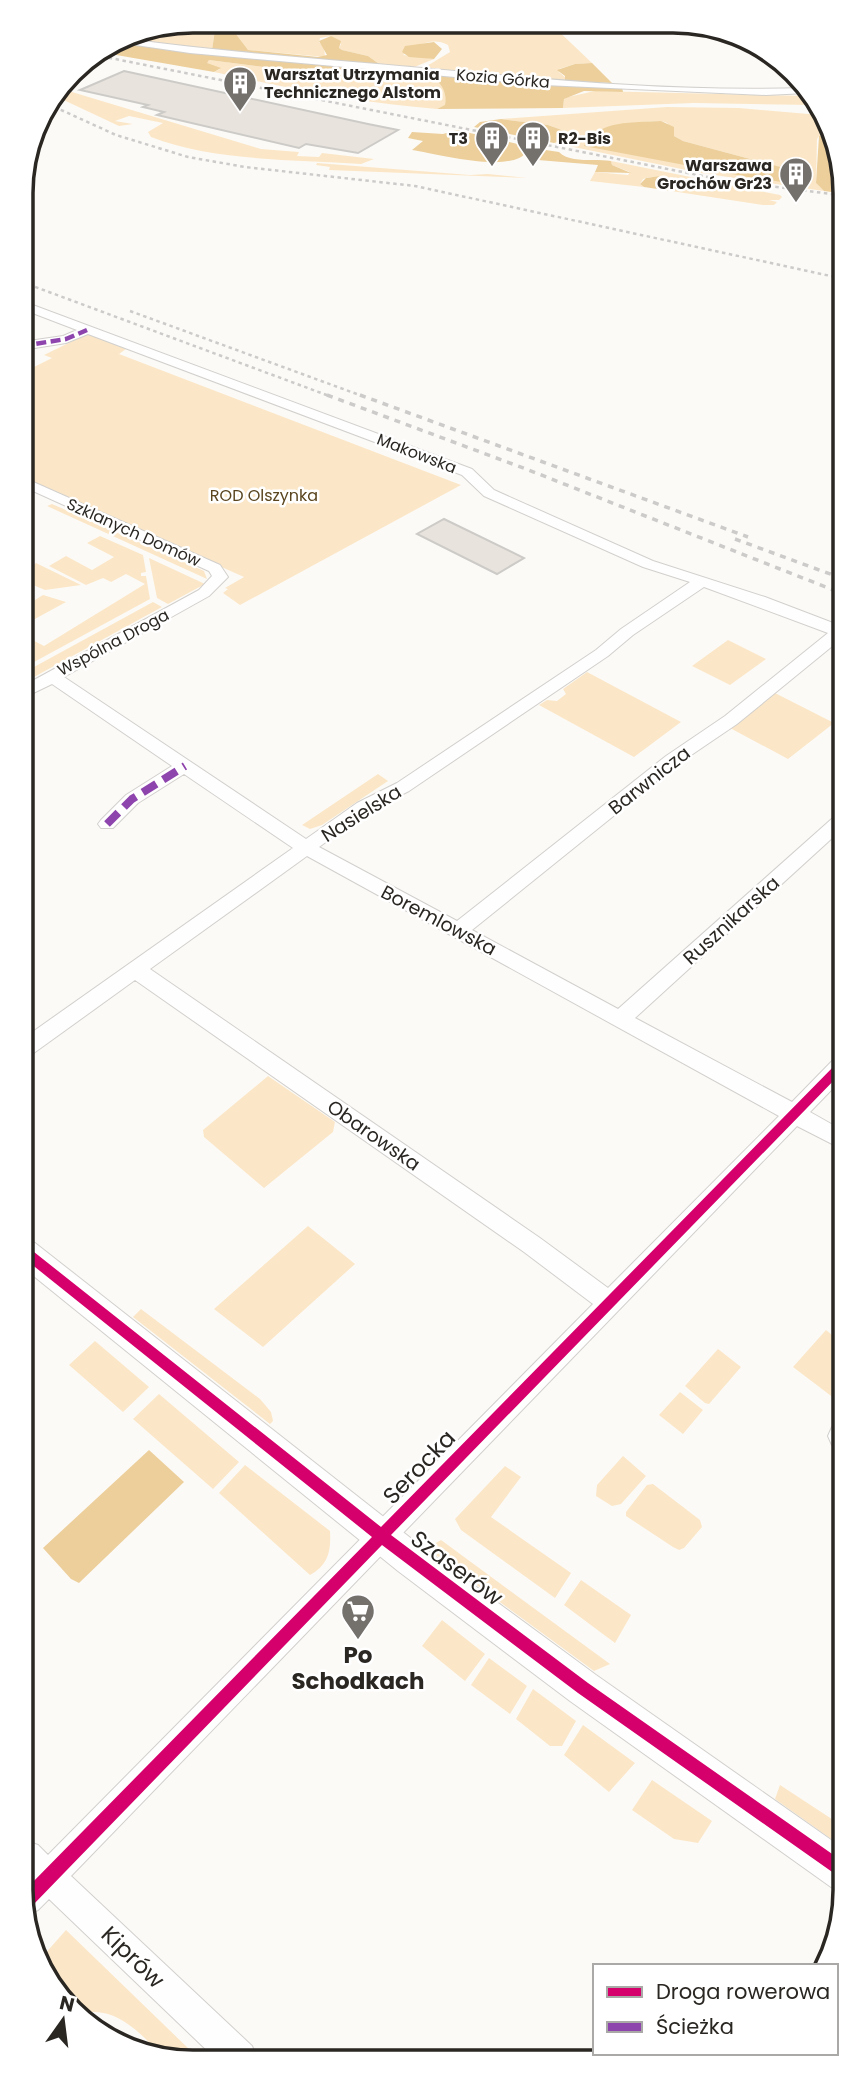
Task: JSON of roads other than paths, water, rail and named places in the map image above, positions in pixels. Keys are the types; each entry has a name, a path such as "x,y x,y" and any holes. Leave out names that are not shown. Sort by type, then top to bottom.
{"street":[{"name":"Kozia Górka","path":"139,43 204,52 544,82 766,92 795,91"},
{"name":"Makowska","path":"34,310 467,472 478,478 481,487 489,493 648,564 760,600 833,629"},
{"path":"34,344 66,339 87,330"},
{"name":"Szklanych Domów","path":"34,486 215,568 219,573 219,581 204,593"},
{"name":"Nasielska","path":"33,1042 363,807 403,787 702,581"},
{"name":"Wspólna Droga","path":"34,687 204,593"},
{"name":"Barwnicza","path":"459,930 673,760 731,720 833,638"},
{"name":"Boremlowska","path":"51,676 306,848 832,1135"},
{"path":"107,824 132,799 186,766"},
{"name":"Rusznikarska","path":"620,1019 833,828"},
{"name":"Obarowska","path":"136,970 521,1237 610,1303"},
{"name":"Serocka","path":"34,1877 382,1536 832,1075"},
{"name":"Szaserów","path":"33,1259 382,1536 583,1688 832,1864"},
{"name":"Kiprów","path":"34,1877 231,2050"}],"railway":[{"path":"108,58 723,180 833,194"},
{"path":"58,108 116,135 188,157 245,167 415,186 833,276"},
{"path":"34,286 332,397"},
{"path":"130,311 365,397"},
{"path":"327,395 526,469 833,590"},
{"path":"360,395 748,537"},
{"path":"735,539 833,575"}],"place":[{"name":"Warsztat Utrzymania Technicznego Alstom","path":"240,113"},
{"name":"T3","path":"492,168"},
{"name":"R2-Bis","path":"533,168"},
{"name":"Warszawa Grochów Gr23","path":"796,204"},
{"name":"Po Schodkach","path":"358,1641"}],"park label":[{"name":"ROD Olszynka","path":"264,495"}]}
